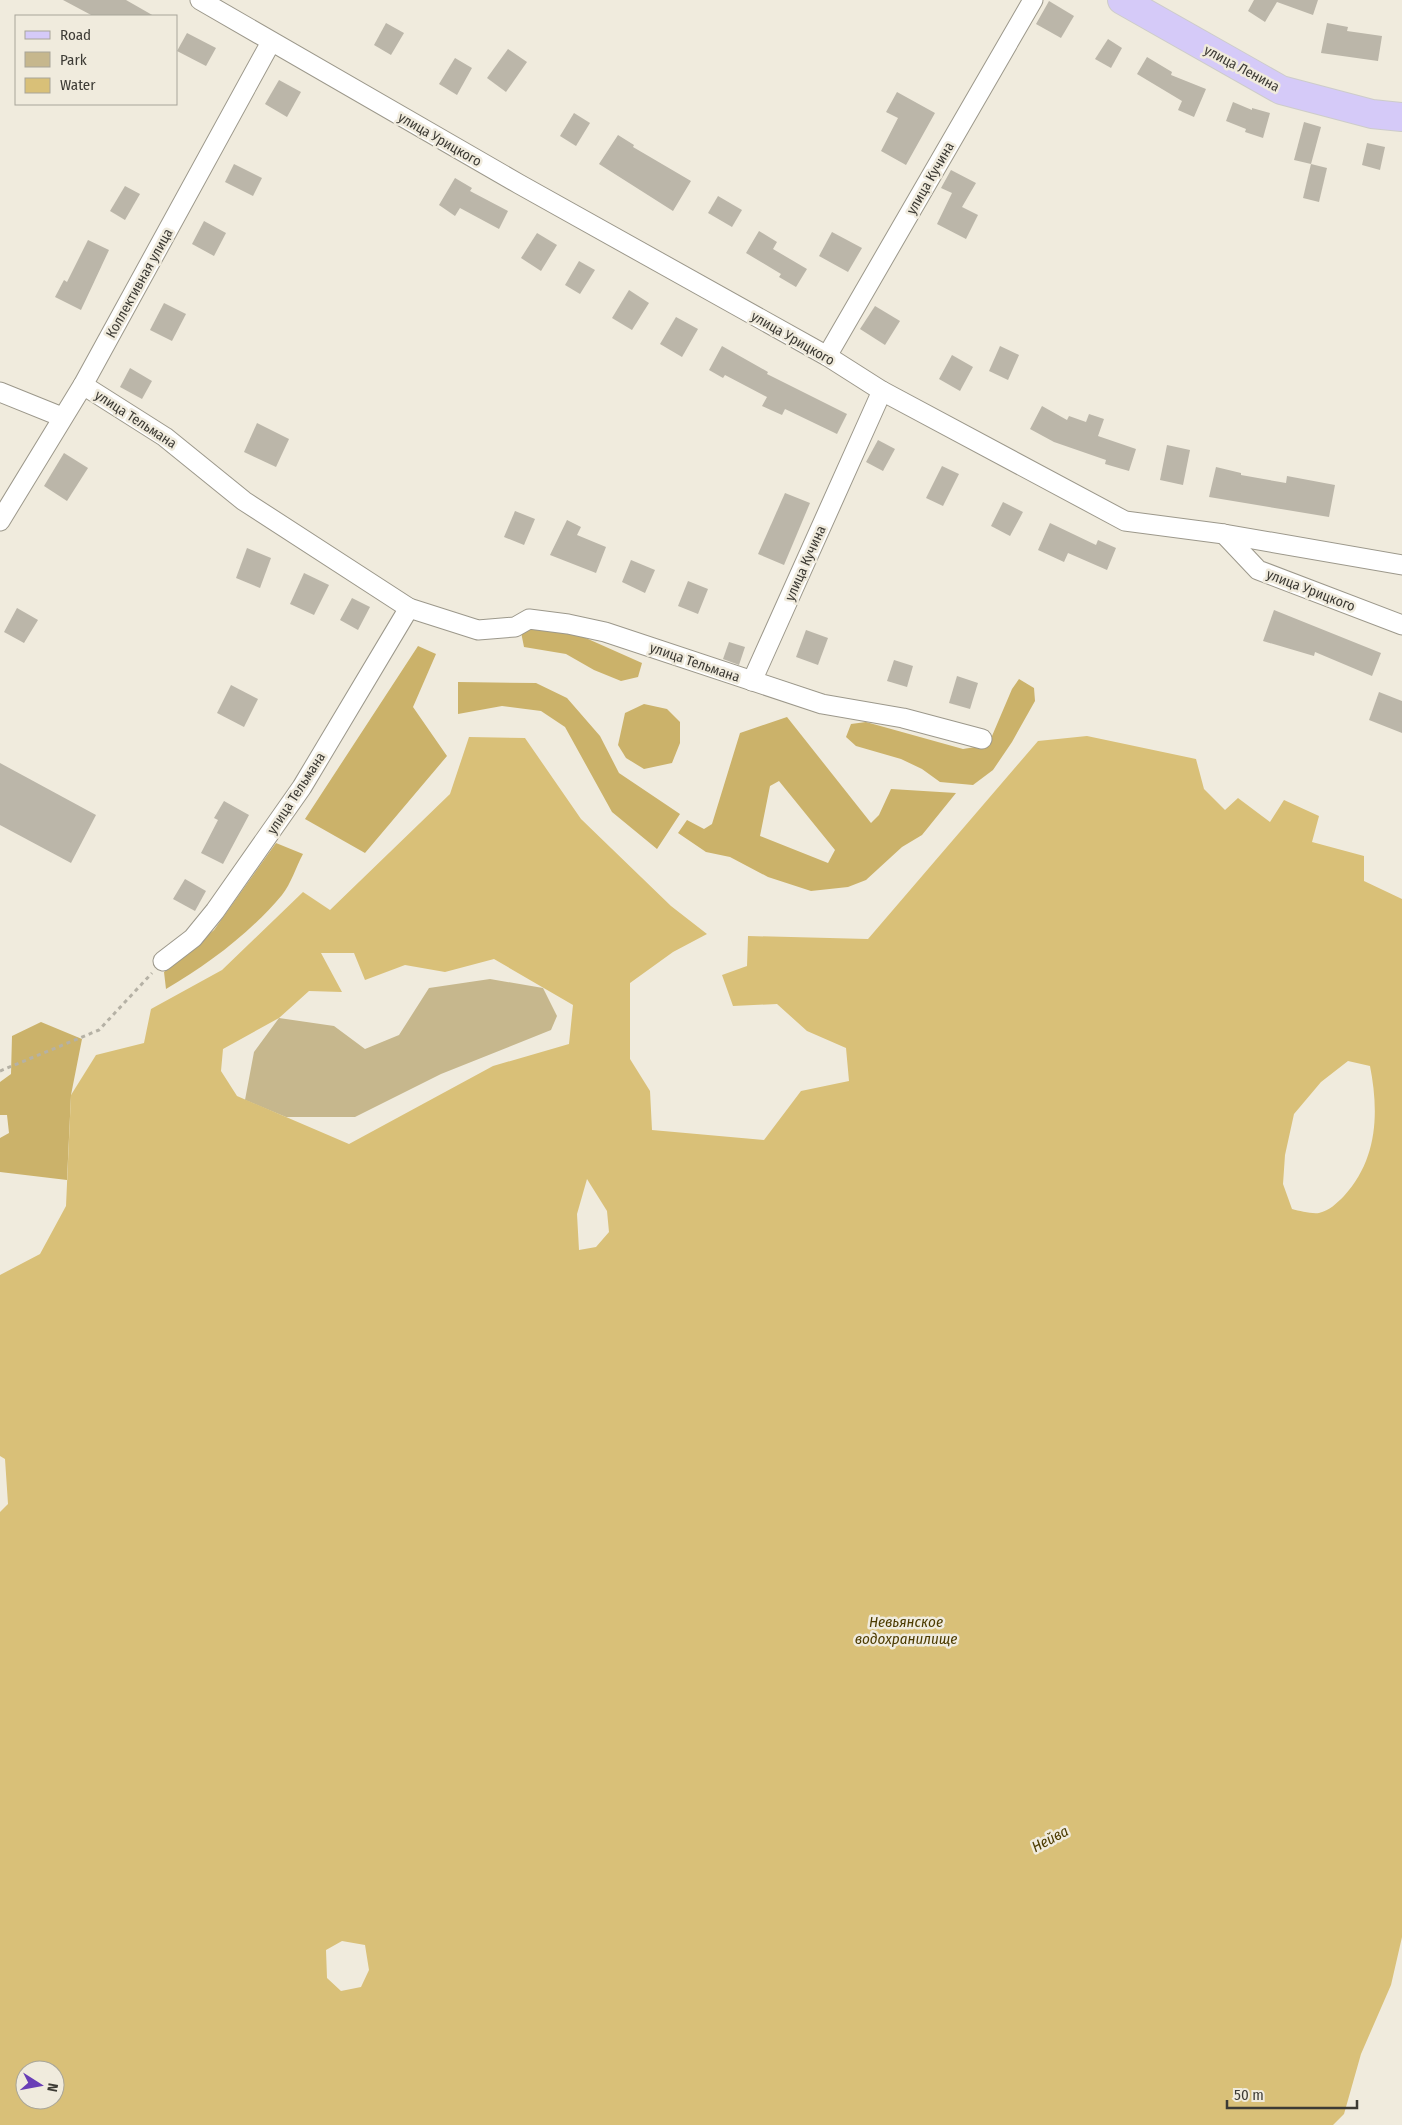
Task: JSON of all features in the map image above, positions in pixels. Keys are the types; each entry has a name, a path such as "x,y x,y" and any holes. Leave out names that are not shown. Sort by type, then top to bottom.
{"main road":[{"name":"улица Ленина","path":"1122,0 1281,90 1372,114 1402,117"}],"street":[{"name":"улица Урицкого","path":"200,0 518,184 827,356 882,391 1125,521 1224,534 1258,570 1402,625"},
{"name":"улица Кучина","path":"827,356 1033,0"},
{"name":"Коллективная улица","path":"0,521 83,385 272,42"},
{"name":"улица Тельмана","path":"83,385 165,437 244,501 409,608 478,630 515,627 529,619 568,624 605,632 822,704 903,718 982,739"},
{"name":"улица Кучина","path":"752,681 882,391"},
{"path":"0,392 62,417"},
{"path":"1224,534 1402,565"},
{"name":"улица Тельмана","path":"163,961 193,938 237,880 302,787 409,608"}],"path":[{"path":"0,1071 99,1030 163,961"}],"green space":[{"path":"490,979 543,988 557,1016 551,1030 441,1074 355,1117 286,1117 245,1100 254,1052 279,1018 334,1026 365,1049 399,1035 429,988"}],"shaded area":[{"path":"544,626 579,635 642,663 638,677 621,681 594,670 566,654 524,647 520,627"},
{"path":"418,646 436,654 413,707 447,756 365,853 305,819"},
{"path":"1019,679 1034,688 1035,701 1012,742 993,770 973,785 940,782 922,769 901,759 856,746 846,737 851,724 866,722 963,749 982,746 992,736 1012,689"},
{"path":"458,682 536,683 567,698 600,736 619,773 680,814 657,849 612,812 565,727 541,711 502,706 458,714"},
{"path":"644,704 667,709 680,722 680,743 672,763 644,769 626,758 618,745 625,713"},
{"path":"787,717 871,823 879,815 891,789 956,793 922,835 902,847 866,880 848,887 811,891 768,877 730,857 706,852 678,833 687,820 704,829 712,824 740,733","holes":["779,781 835,850 828,863 760,836 770,786"]},
{"path":"276,843 303,854 291,881 282,895 243,935 198,969 166,989 164,972 214,930"},
{"path":"41,1022 82,1039 71,1095 67,1180 0,1172 0,1138 9,1133 7,1115 0,1115 0,1082 11,1074 12,1036"}],"water":[{"name":"Невьянское водохранилище","path":"1087,736 1196,759 1204,789 1225,810 1238,798 1270,822 1284,800 1319,816 1312,842 1364,856 1364,881 1402,899 1402,1937 1391,1985 1361,2054 1344,2114 1333,2125 0,2125 0,1512 8,1504 5,1459 0,1456 0,1275 40,1254 66,1206 71,1095 96,1055 144,1043 151,1009 222,970 303,892 330,910 450,794 469,737 525,738 581,819 671,906 707,934 673,952 630,983 630,1059 650,1091 652,1130 764,1140 801,1091 849,1081 846,1048 807,1031 777,1004 733,1006 722,975 747,966 748,936 868,939 1038,741","holes":["321,953 354,953 365,980 405,965 445,972 494,959 573,1005 569,1044 493,1066 349,1144 237,1096 221,1071 223,1049 279,1018 309,991 342,992","1348,1061 1370,1066 1373,1083 1375,1118 1370,1151 1364,1167 1344,1196 1323,1212 1313,1213 1292,1209 1283,1184 1285,1155 1294,1114 1321,1082","587,1179 607,1211 609,1232 596,1247 579,1250 577,1214","342,1941 365,1945 369,1970 361,1987 341,1991 327,1978 326,1950"]}],"building":[{"path":"63,0 126,0 152,15 91,15"},
{"path":"1254,0 1318,0 1313,15 1277,2 1265,22 1248,11"},
{"path":"1049,1 1074,16 1061,38 1036,24"},
{"path":"386,23 404,33 391,55 374,45"},
{"path":"1327,23 1348,27 1347,31 1382,36 1378,61 1321,53"},
{"path":"187,33 216,48 206,66 178,52"},
{"path":"1108,39 1122,48 1111,68 1095,59"},
{"path":"508,49 527,62 506,92 487,78"},
{"path":"1147,57 1172,72 1171,75 1206,89 1194,117 1178,110 1182,101 1137,74"},
{"path":"455,58 472,68 457,95 439,84"},
{"path":"279,80 301,92 287,117 265,104"},
{"path":"897,92 935,113 906,165 881,151 898,118 886,112"},
{"path":"1233,102 1252,110 1252,108 1270,113 1263,138 1245,132 1246,129 1226,121"},
{"path":"574,113 590,123 576,146 560,136"},
{"path":"1304,122 1321,127 1311,164 1294,160"},
{"path":"618,135 634,145 633,147 691,181 673,211 599,164"},
{"path":"1367,143 1385,147 1380,170 1362,165"},
{"path":"234,164 262,178 253,196 225,182"},
{"path":"1311,164 1327,168 1319,202 1303,198"},
{"path":"951,170 976,183 962,207 978,215 966,239 937,224 952,193 941,188"},
{"path":"455,178 472,188 470,191 508,211 499,229 460,208 455,216 439,205"},
{"path":"125,186 140,194 125,220 110,211"},
{"path":"718,196 742,210 732,227 708,213"},
{"path":"204,221 226,233 214,256 192,244"},
{"path":"759,231 777,242 773,249 807,269 796,287 779,277 781,274 746,253"},
{"path":"832,232 862,248 848,272 819,256"},
{"path":"537,233 557,245 541,271 521,258"},
{"path":"88,240 109,250 81,310 55,297 64,280 67,282"},
{"path":"579,261 595,270 580,294 565,285"},
{"path":"629,290 649,303 632,330 612,318"},
{"path":"164,303 186,314 172,341 150,330"},
{"path":"875,306 900,321 885,345 860,329"},
{"path":"676,317 698,329 682,357 660,344"},
{"path":"722,346 768,372 767,374 847,414 837,434 785,409 782,415 762,406 767,397 725,375 723,378 709,370"},
{"path":"1000,346 1019,355 1008,380 989,371"},
{"path":"952,355 973,367 960,391 939,379"},
{"path":"130,368 152,381 142,399 120,387"},
{"path":"1042,406 1067,420 1069,416 1086,422 1089,414 1104,419 1098,436 1136,449 1129,471 1105,464 1106,460 1054,442 1030,429"},
{"path":"257,423 289,439 276,467 244,452"},
{"path":"878,440 895,449 883,471 866,462"},
{"path":"1167,445 1190,450 1183,485 1160,480"},
{"path":"64,453 88,468 67,501 44,486"},
{"path":"942,466 959,474 943,506 926,498"},
{"path":"1216,467 1241,473 1241,475 1286,483 1287,476 1335,485 1329,517 1209,497"},
{"path":"785,493 810,503 784,565 758,554"},
{"path":"1003,502 1023,512 1010,536 991,526"},
{"path":"515,511 535,519 524,545 504,537"},
{"path":"567,520 581,527 577,535 606,547 596,573 550,555"},
{"path":"1050,523 1096,545 1098,540 1116,548 1107,570 1068,553 1064,562 1038,550"},
{"path":"247,548 271,558 260,588 236,578"},
{"path":"631,560 655,570 645,593 622,582"},
{"path":"304,573 329,585 314,615 290,604"},
{"path":"688,581 708,589 698,614 678,606"},
{"path":"352,598 370,607 358,630 340,620"},
{"path":"17,608 38,620 24,643 4,632"},
{"path":"1274,610 1381,653 1372,676 1315,652 1314,656 1263,641"},
{"path":"806,630 828,638 818,665 796,657"},
{"path":"729,642 745,647 739,665 723,659"},
{"path":"894,660 913,666 907,687 887,681"},
{"path":"957,676 978,683 970,709 949,703"},
{"path":"231,685 258,699 244,727 217,713"},
{"path":"1379,692 1402,701 1402,733 1369,720"},
{"path":"0,763 96,815 71,863 0,825"},
{"path":"224,801 249,815 223,864 201,853 218,820 214,818"},
{"path":"185,879 206,891 195,911 173,899"}],"water label":[{"name":"Нейва","path":"1050,1839"}]}
